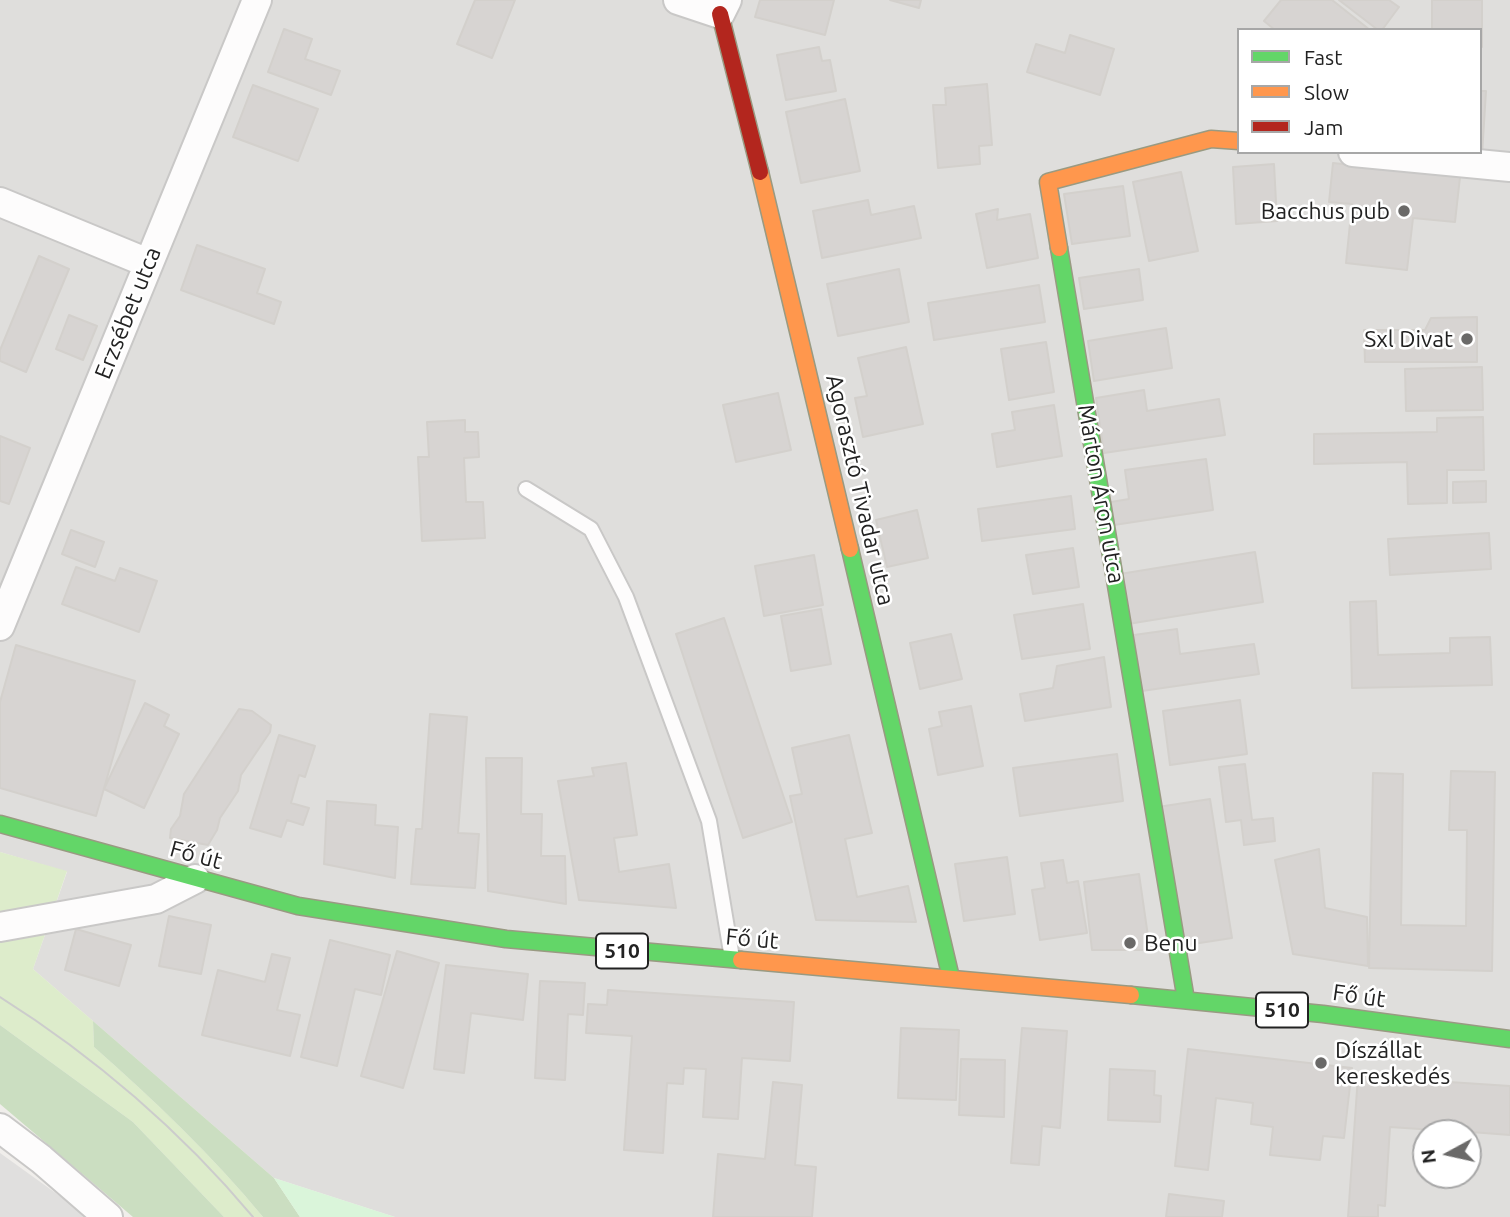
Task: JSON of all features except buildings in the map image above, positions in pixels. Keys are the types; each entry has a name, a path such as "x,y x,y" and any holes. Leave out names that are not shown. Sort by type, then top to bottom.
{"street":[{"name":"Erzsébet utca","path":"0,626 257,0"},
{"path":"678,0 724,7"},
{"name":"Agorasztó Tivadar utca","path":"724,7 951,978"},
{"name":"Márton Áron utca","path":"1186,1000 1048,182 1211,139 1237,141"},
{"path":"1374,154 1510,167"},
{"path":"0,202 148,263"},
{"name":"Fő út","path":"0,824 298,906 506,939 1186,1000 1323,1014 1510,1039"},
{"path":"0,927 156,899 195,879"},
{"path":"0,1128 41,1159 108,1217"}],"lane":[{"path":"526,489 591,529 626,597 709,821 732,960"}],"shaded area":[{"path":"0,0 1510,0 1510,1217 395,1217 274,1178 33,969 67,872 0,852"},
{"path":"0,1153 89,1217 0,1217"}],"green space":[{"path":"0,852 67,871 33,969 93,1021 94,1047 182,1129 263,1217 224,1217 133,1122 0,1025"},
{"path":"93,1021 274,1178 300,1217 263,1217 182,1129 94,1047"},
{"path":"0,1025 133,1122 224,1217 133,1217 0,1104"},
{"path":"274,1178 395,1217 300,1217"}],"tram line":[{"path":"0,997 69,1044 135,1097 197,1155 253,1217"}],"traffic: fast":[{"path":"1059,248 1186,1000"},
{"path":"850,549 951,978"},
{"path":"0,824 298,906 506,939 741,960"},
{"path":"1131,995 1323,1014 1510,1039"}],"traffic: slow":[{"path":"1059,248 1048,182 1211,139 1237,141"},
{"path":"760,172 850,549"},
{"path":"741,960 1131,995"}],"traffic: jam":[{"path":"720,14 760,172"}],"place":[{"name":"Bacchus pub","path":"1404,211"},
{"name":"Sxl Divat","path":"1467,339"},
{"name":"Benu","path":"1130,943"},
{"name":"Díszállat kereskedés","path":"1321,1063"}]}
